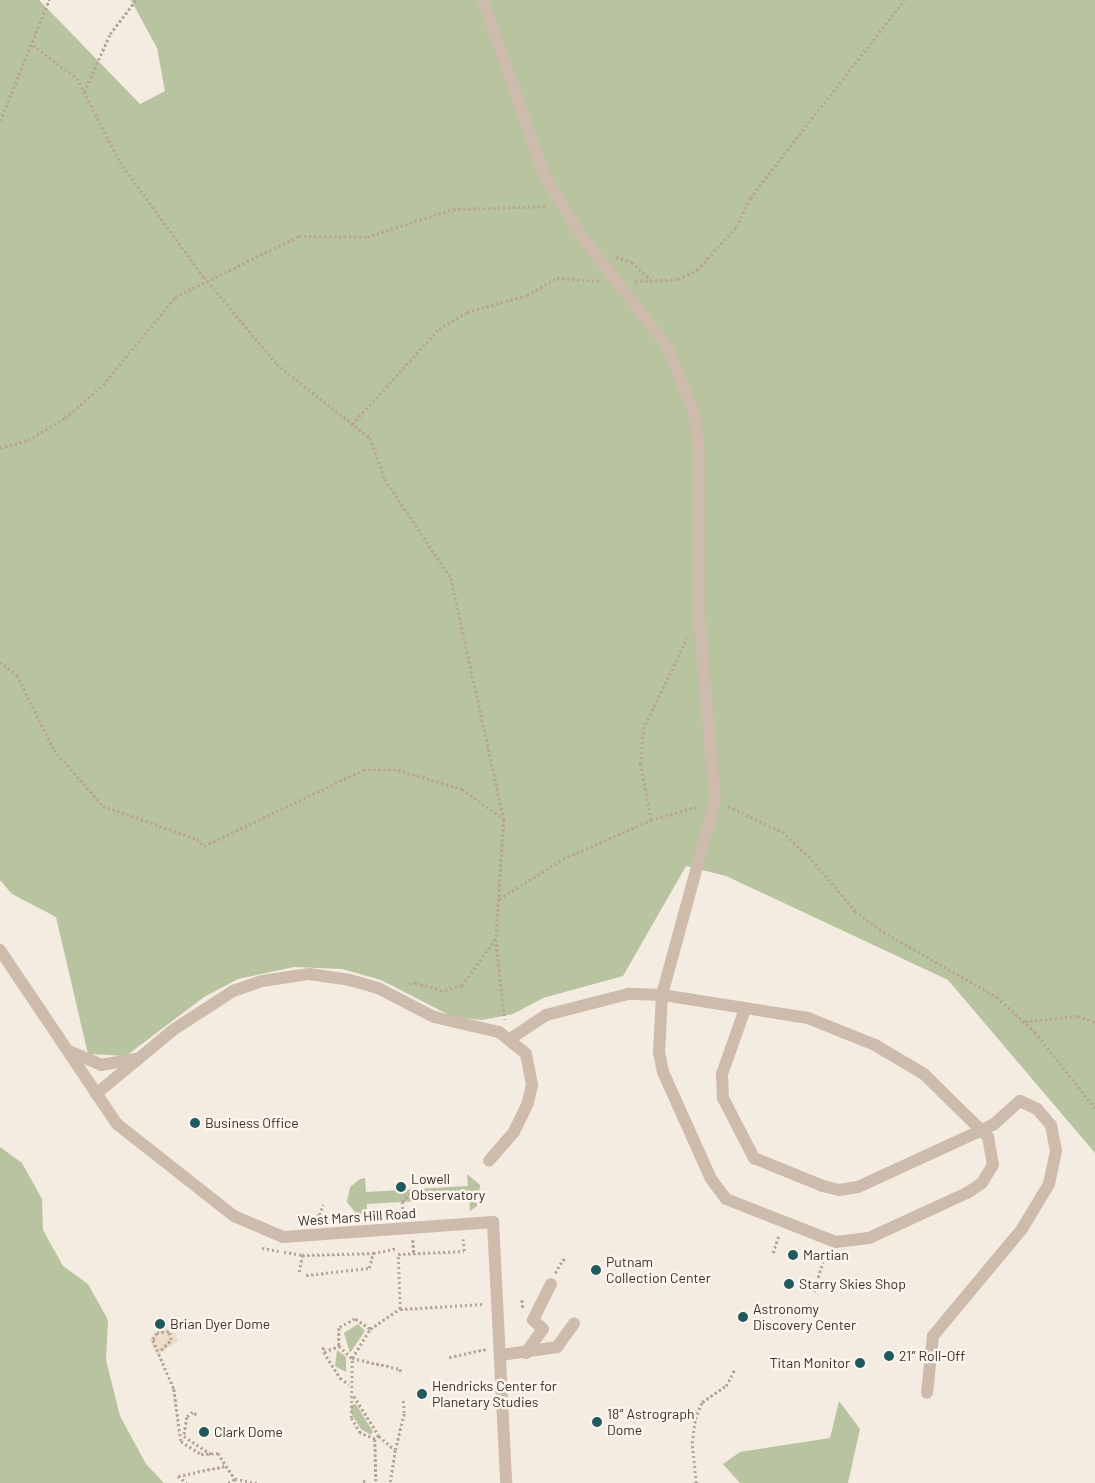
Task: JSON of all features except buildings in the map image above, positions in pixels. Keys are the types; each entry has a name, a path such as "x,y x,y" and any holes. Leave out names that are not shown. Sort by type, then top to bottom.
{"street":[{"path":"484,0 532,145 562,208 667,346 694,414 699,448 699,615 715,801 662,995 659,1052 663,1072 711,1179 736,1205 836,1242 858,1241 982,1183 990,1174 993,1158 988,1137 979,1130 950,1096 905,1060 830,1025 662,995 628,994 576,1004 546,1015 510,1038"},
{"name":"West Mars Hill Road","path":"0,950 117,1124 234,1216 265,1231 283,1237 317,1237 493,1222 495,1352 506,1483"},
{"path":"96,1094 205,1006 262,981 317,976 350,980 398,998 434,1017 510,1038 526,1054 530,1093 514,1132 489,1161"},
{"path":"745,1009 721,1087 754,1158 823,1186 849,1190 993,1125 1020,1101 1038,1109 1055,1136 1053,1170 1022,1229 933,1336 927,1393"},
{"path":"68,1050 101,1065 142,1056"},
{"path":"526,1353 543,1329 533,1320 551,1284"},
{"path":"495,1352 526,1353 557,1347 574,1324"}],"path":[{"path":"0,120 33,44 49,0"},
{"path":"84,92 110,34 136,0"},
{"path":"352,424 440,329 467,312 527,295 557,278 618,282 678,279 697,270 736,227 750,198 904,0"},
{"path":"33,44 77,78 120,162 208,282 277,364 370,438 385,479 451,578 504,819 496,940 500,1001 510,1038"},
{"path":"0,448 28,440 65,418 103,384 164,305 299,236 367,237 461,208 532,204 562,208"},
{"path":"593,251 632,262 651,280"},
{"path":"652,820 640,764 643,729 699,615"},
{"path":"0,662 17,675 54,750 103,806 197,839 204,846 363,770 398,770 462,789 504,819"},
{"path":"499,898 564,860 652,820 715,801 782,832 809,856 855,911 914,952 960,973 1025,1021 1095,1108"},
{"path":"398,998 406,985 416,983 442,991 462,986 496,940"},
{"path":"1025,1021 1078,1016 1095,1022"},
{"path":"403,1216 402,1202 413,1190 413,1176"},
{"path":"298,1221 314,1218 323,1205"},
{"path":"773,1253 781,1231"},
{"path":"398,1254 464,1251 463,1235"},
{"path":"413,1236 414,1254"},
{"path":"398,1238 400,1309"},
{"path":"299,1272 302,1256 373,1253 398,1248"},
{"path":"814,1292 826,1249"},
{"path":"306,1275 369,1268 373,1253"},
{"path":"394,1450 379,1436 354,1396 350,1384 352,1358 370,1329 400,1309 489,1304"},
{"path":"370,1329 354,1319 339,1328 339,1346 352,1358 400,1368 401,1374"},
{"path":"161,1350 171,1340 169,1332 154,1336 161,1350 174,1390 181,1441 186,1448 212,1455 218,1454"},
{"path":"323,1346 324,1352 340,1378 350,1384"},
{"path":"324,1352 339,1346"},
{"path":"449,1357 495,1352"},
{"path":"696,1483 692,1443 695,1418 702,1402 726,1386 734,1370"},
{"path":"354,1396 349,1405 351,1418 360,1433 375,1439"},
{"path":"390,1482 394,1450 404,1413 402,1400"},
{"path":"196,1415 192,1412 187,1417 184,1436 212,1455"},
{"path":"375,1439 379,1436"},
{"path":"375,1439 376,1480"},
{"path":"216,1449 235,1479"},
{"path":"187,1483 178,1476 225,1466"},
{"path":"228,1483 235,1479 257,1483"}],"green space":[{"path":"0,0 39,0 140,104 165,91 157,48 131,0 1095,0 1095,1153 948,980 726,876 686,866 623,976 543,998 513,1014 482,1020 453,1017 381,980 342,969 294,967 238,979 204,997 126,1056 88,1054 56,917 12,894 0,880"},
{"path":"0,1147 22,1163 42,1199 43,1230 63,1266 88,1284 108,1320 106,1360 120,1416 146,1464 164,1483 0,1483"},
{"path":"467,1174 480,1185 477,1206 470,1211 469,1198 367,1204 367,1218 358,1216 347,1202 350,1187 360,1179 365,1178 366,1192 468,1186"},
{"path":"358,1324 365,1331 350,1353 344,1333"},
{"path":"337,1350 346,1357 346,1372 335,1366"},
{"path":"839,1401 860,1429 848,1483 740,1483 723,1464 740,1452 830,1438"},
{"path":"356,1404 373,1432 371,1435 361,1429 351,1413 351,1405"}],"shaded area":[{"path":"172,1325 178,1341 157,1355 149,1338"}],"place":[{"name":"Business Office","path":"195,1123"},
{"name":"Lowell Observatory","path":"401,1187"},
{"name":"Martian","path":"793,1255"},
{"name":"Putnam Collection Center","path":"596,1270"},
{"name":"Starry Skies Shop","path":"789,1284"},
{"name":"Astronomy Discovery Center","path":"743,1317"},
{"name":"Brian Dyer Dome","path":"160,1324"},
{"name":"21″ Roll-Off","path":"889,1356"},
{"name":"Titan Monitor","path":"860,1363"},
{"name":"Hendricks Center for Planetary Studies","path":"422,1394"},
{"name":"18″ Astrograph Dome","path":"597,1422"},
{"name":"Clark Dome","path":"204,1432"}]}
